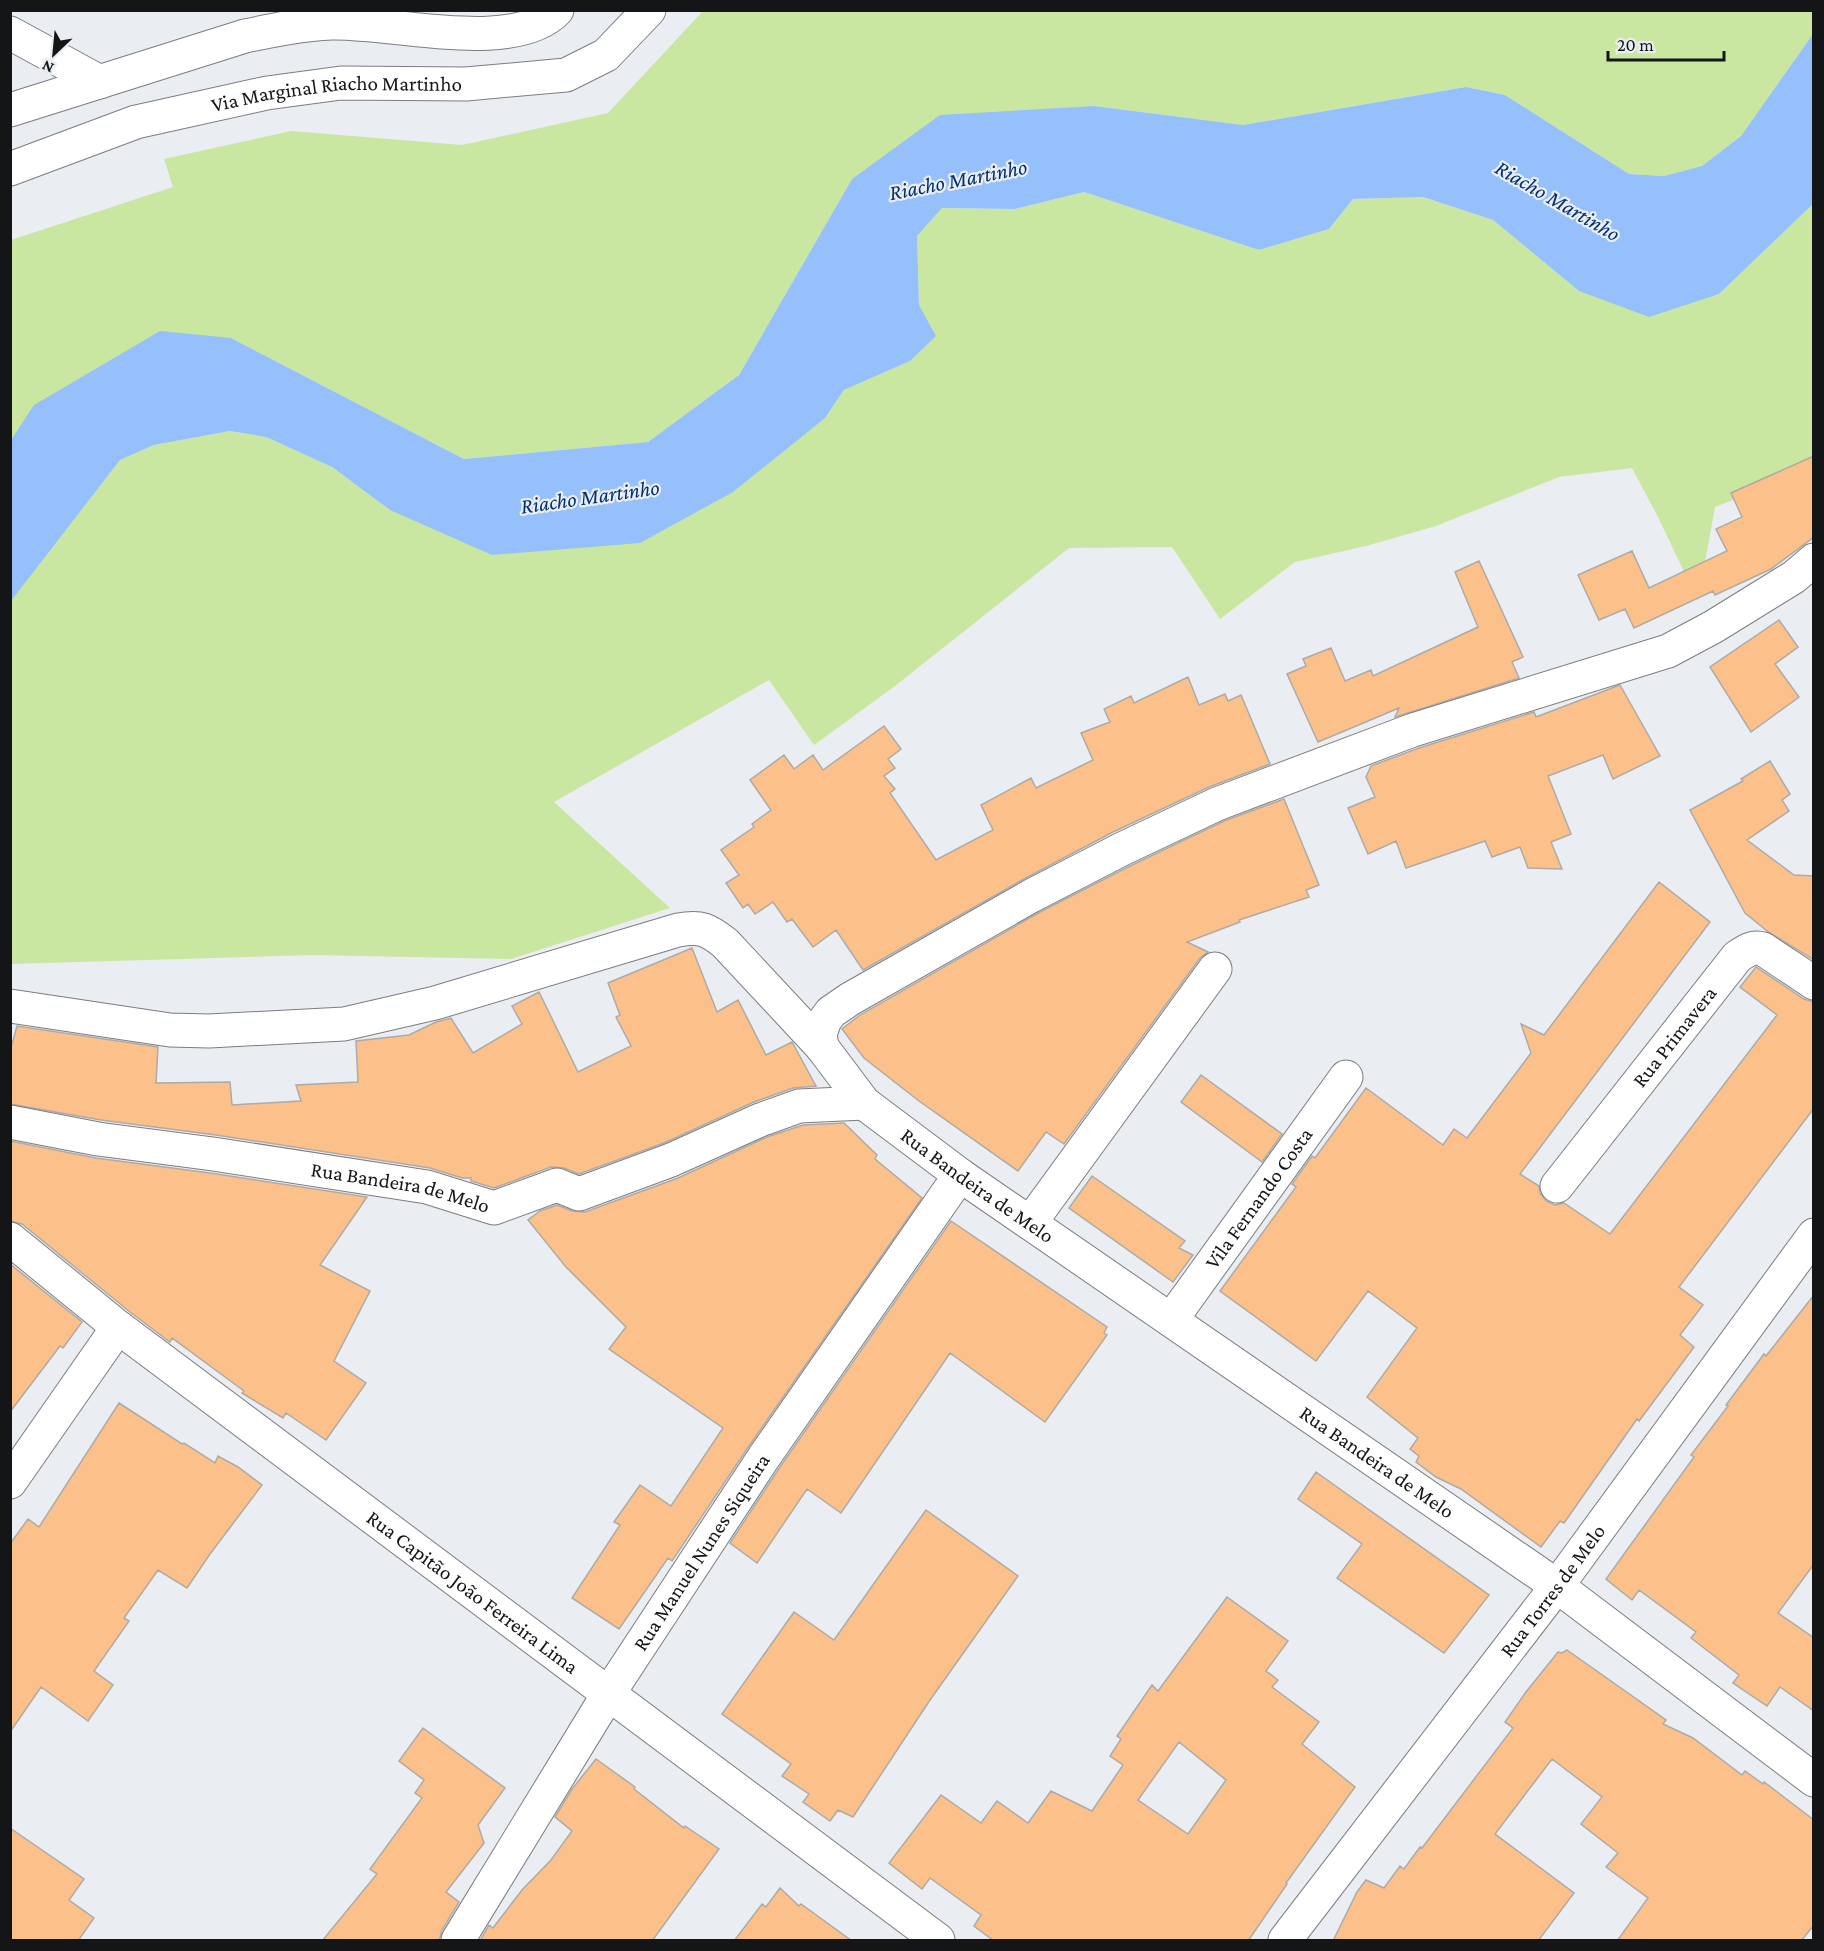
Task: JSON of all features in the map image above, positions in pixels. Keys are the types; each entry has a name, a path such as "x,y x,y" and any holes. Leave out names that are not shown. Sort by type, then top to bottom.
{"street":[{"path":"10,110 245,36 320,17 436,32 490,34 515,32 551,17 557,10"},
{"name":"Via Marginal Riacho Martinho","path":"10,170 136,122 267,93 341,83 466,84 566,75 606,56 649,10"},
{"path":"10,33 100,82"},
{"path":"822,1047 820,1034 825,1020 831,1012 850,999 1031,896 1122,849 1217,804 1413,730 1668,651 1723,621 1794,577 1814,560"},
{"path":"10,1006 170,1030 209,1031 344,1024 435,1003 678,930 697,927 710,932 725,943 822,1047 864,1103"},
{"name":"Rua Primavera","path":"1557,1186 1737,957 1756,947 1762,949 1814,983"},
{"path":"1030,1223 1215,969"},
{"name":"Vila Fernando Costa","path":"1172,1320 1346,1077"},
{"name":"Rua Bandeira de Melo","path":"10,1122 98,1139 427,1187 494,1208 557,1185 579,1194 671,1160 760,1120 800,1106 864,1103 1030,1223 1557,1586 1814,1780"},
{"name":"Rua Manuel Nunes Siqueira","path":"458,1941 609,1693 764,1457 960,1174"},
{"name":"Rua Torres de Melo","path":"1285,1941 1557,1586 1814,1236"},
{"name":"Rua Capitão João Ferreira Lima","path":"10,1239 118,1327 938,1941"},
{"path":"10,1482 118,1327"}],"green space":[{"path":"703,11 1813,11 1813,34 1741,136 1702,166 1664,176 1629,174 1505,95 1466,87 1243,125 1094,106 852,179 739,375 648,442 464,459 231,338 11,440 11,240 173,187 164,159 291,131 462,145 608,113"},
{"path":"1084,192 1259,250 1329,229 1353,199 1423,197 1493,220 1579,291 1719,294 1813,204 1813,455 1795,476 1715,507 1698,601 1632,468 1559,477 1436,526 1366,546 1295,562 1220,619 1172,547 1069,548 895,686 814,745 769,680 554,802 670,908 511,959 313,955 11,964 10,601 120,460 154,445 230,431 266,437 332,467 390,510 825,418 844,390 910,361 919,305 917,236 942,208 1015,209"}],"water":[{"name":"Riacho Martinho","path":"1813,34 1813,204 1719,294 1649,317 1579,291 1493,220 1423,197 1353,199 1329,229 1259,250 1084,192 1015,209 942,208 917,236 919,305 936,336 910,361 844,390 825,418 733,492 640,543 492,555 390,510 332,467 266,437 230,431 154,445 120,460 11,601 11,440 34,405 160,331 231,338 464,459 648,442 739,375 852,179 940,115 1094,106 1243,125 1466,87 1505,95 1629,174 1664,176 1702,166 1741,136"}],"building":[{"path":"1814,456 1814,537 1771,569 1715,595 1713,591 1634,628 1625,609 1599,620 1578,575 1632,551 1649,588 1727,551 1716,529 1742,517 1731,493"},
{"path":"1479,561 1523,657 1512,662 1519,678 1395,717 1399,708 1318,742 1287,674 1306,666 1303,659 1331,648 1345,681 1371,670 1373,676 1478,627 1455,572"},
{"path":"1779,620 1798,647 1775,664 1799,697 1751,732 1710,667"},
{"path":"1188,677 1199,705 1225,694 1228,701 1241,695 1270,764 1209,787 1113,832 1022,880 863,970 836,930 813,947 792,919 787,922 773,902 755,914 748,904 743,908 726,883 739,875 721,850 754,827 752,824 771,810 750,780 784,755 794,769 813,755 823,770 884,726 901,749 888,759 895,768 884,776 895,789 890,793 936,860 993,830 981,805 1031,778 1036,788 1093,760 1081,733 1110,722 1104,709 1131,696 1134,703"},
{"path":"1620,685 1660,756 1613,779 1603,755 1548,776 1571,834 1551,842 1562,869 1528,868 1520,847 1492,857 1485,841 1406,868 1396,841 1368,854 1348,808 1375,797 1366,777 1371,766 1419,748 1534,712 1536,717"},
{"path":"1770,761 1790,794 1782,800 1789,811 1747,840 1794,875 1814,876 1814,960 1767,931 1745,913 1690,810 1743,781 1741,779"},
{"path":"1284,799 1319,885 1306,890 1309,897 1239,920 1240,922 1187,942 1208,952 1200,958 1064,1144 1046,1132 1018,1171 919,1101 864,1058 842,1029 860,1015 1040,912 1224,821"},
{"path":"1659,882 1710,922 1520,1174 1539,1186 1540,1193 1546,1201 1555,1205 1564,1203 1610,1234 1777,1015 1740,987 1756,967 1804,999 1814,1002 1814,1108 1679,1287 1703,1305 1680,1335 1694,1347 1639,1421 1637,1419 1564,1523 1560,1521 1541,1547 1461,1489 1436,1477 1416,1462 1419,1456 1410,1449 1418,1438 1367,1397 1417,1328 1368,1291 1316,1361 1220,1291 1296,1187 1292,1184 1312,1156 1315,1158 1366,1088 1443,1145 1454,1129 1467,1138 1531,1053 1521,1024 1544,1035"},
{"path":"692,948 717,1012 738,1000 766,1055 792,1042 816,1086 793,1088 754,1102 664,1143 579,1174 564,1168 551,1167 494,1188 471,1181 471,1178 462,1178 430,1168 101,1120 10,1104 10,1051 17,1026 158,1047 156,1083 230,1082 232,1105 301,1101 296,1085 358,1082 356,1041 409,1035 436,1022 451,1018 473,1053 522,1024 512,1006 539,992 578,1072 631,1046 616,1017 620,1015 608,983"},
{"path":"1201,1075 1282,1134 1262,1162 1181,1102"},
{"path":"844,1123 877,1155 875,1159 922,1198 749,1446 672,1561 668,1558 619,1629 572,1598 620,1525 614,1522 640,1485 671,1506 723,1428 609,1349 626,1327 566,1267 528,1220 540,1211 557,1205 572,1211 585,1212 678,1178 767,1137 803,1125"},
{"path":"10,1141 96,1158 367,1197 320,1265 370,1291 334,1361 366,1383 326,1440 286,1413 283,1418 242,1393 244,1391 172,1338 170,1342 130,1312 22,1224 10,1221"},
{"path":"1092,1176 1185,1241 1179,1248 1193,1255 1173,1282 1069,1208"},
{"path":"951,1221 1107,1327 1104,1333 1107,1335 1045,1422 950,1353 841,1513 807,1489 757,1563 730,1543"},
{"path":"10,1264 82,1322 63,1348 60,1346 10,1412"},
{"path":"1814,1295 1814,1564 1778,1613 1814,1638 1814,1711 1780,1687 1767,1706 1733,1683 1739,1675 1691,1638 1696,1632 1639,1590 1632,1600 1606,1579 1694,1457 1691,1455 1728,1406 1726,1405 1764,1354 1766,1356"},
{"path":"119,1403 215,1463 218,1456 238,1467 262,1485 187,1588 158,1570 124,1618 129,1621 94,1671 113,1685 88,1721 41,1687 10,1732 10,1544 28,1519 39,1527"},
{"path":"1316,1472 1489,1595 1444,1653 1337,1578 1362,1544 1298,1499"},
{"path":"926,1510 1018,1576 930,1700 853,1817 838,1810 830,1821 803,1802 809,1794 782,1776 791,1764 722,1714 794,1612 834,1640"},
{"path":"1227,1597 1288,1641 1266,1671 1278,1680 1272,1687 1319,1722 1302,1744 1355,1787 1286,1883 1248,1941 994,1941 974,1926 981,1915 930,1878 922,1889 889,1863 941,1795 981,1823 997,1801 1028,1823 1051,1791 1092,1811 1123,1765 1110,1756 1121,1739 1117,1736 1152,1685 1158,1691","holes":["1179,1742 1226,1780 1188,1834 1138,1800"]},
{"path":"1567,1650 1666,1720 1663,1724 1693,1738 1742,1775 1745,1771 1763,1784 1764,1782 1814,1820 1814,1925 1801,1941 1617,1941 1648,1898 1606,1867 1618,1853 1581,1824 1602,1797 1552,1759 1495,1834 1574,1893 1538,1941 1333,1941 1357,1892 1366,1880 1384,1888 1400,1866 1404,1869 1513,1728 1505,1722 1526,1692 1558,1652 1562,1653"},
{"path":"423,1728 505,1788 478,1825 484,1843 446,1892 459,1902 442,1930 439,1941 322,1941 377,1874 370,1869 422,1798 415,1793 424,1780 399,1761"},
{"path":"596,1759 635,1787 634,1789 684,1828 685,1826 719,1849 652,1941 480,1941 489,1925 493,1928 522,1890 551,1860 572,1831 555,1817 572,1789"},
{"path":"10,1828 84,1879 69,1900 94,1918 78,1941 10,1941"},
{"path":"780,1888 799,1906 801,1904 852,1941 734,1941 762,1904 766,1907"}]}
